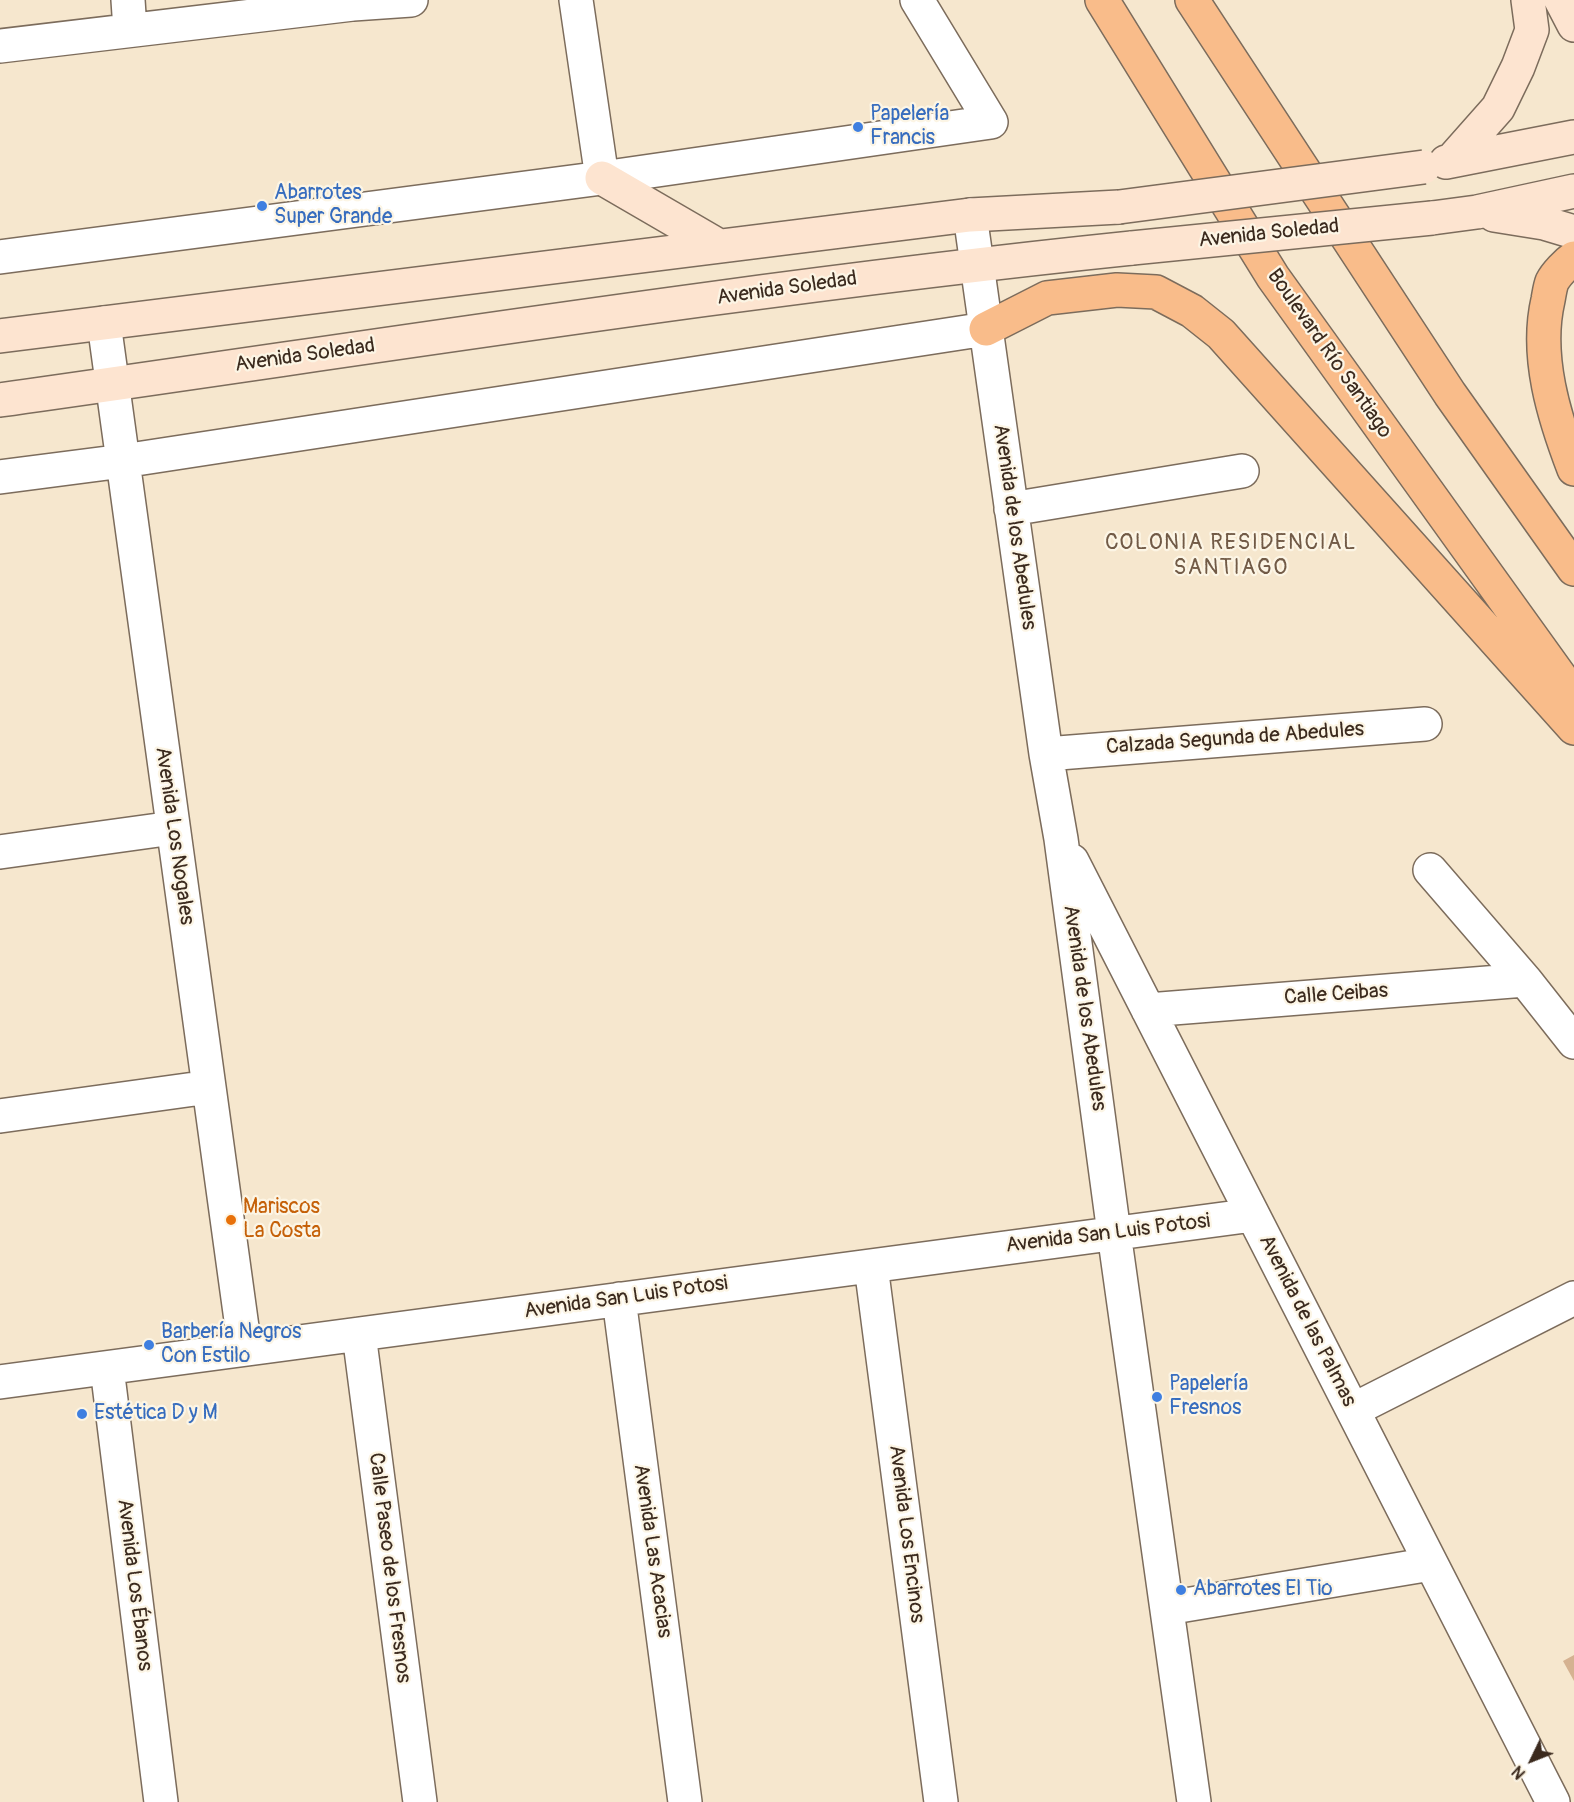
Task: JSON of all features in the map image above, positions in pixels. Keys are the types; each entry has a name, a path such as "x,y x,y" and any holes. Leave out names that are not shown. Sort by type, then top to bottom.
{"main road":[{"name":"Boulevard Río Santiago","path":"1102,0 1273,277 1574,696"},
{"path":"1192,0 1450,394 1574,569"},
{"path":"1574,258 1552,282 1545,315 1545,358 1551,399 1562,439 1574,469"},
{"path":"986,329 1047,298 1117,290 1156,292 1192,311 1221,334 1574,728"}],"street":[{"path":"0,46 129,15 411,0"},
{"path":"576,0 602,178"},
{"path":"0,257 602,178 991,122 917,0"},
{"path":"1438,164 1498,108 1518,67 1532,30 1528,0"},
{"path":"1561,0 1574,25"},
{"path":"0,336 970,215 1119,207 1438,164 1574,137"},
{"path":"602,178 719,246"},
{"name":"Avenida Soledad","path":"0,400 457,333 976,264 1432,218 1477,212 1574,191"},
{"path":"1477,212 1544,223 1574,232"},
{"name":"Avenida de los Abedules","path":"970,215 1046,754 1061,839 1194,1802"},
{"name":"Avenida Los Nogales","path":"104,323 245,1349"},
{"path":"0,477 123,461 986,329"},
{"path":"1011,509 1242,471"},
{"name":"Calzada Segunda de Abedules","path":"1046,754 1425,724"},
{"path":"0,852 174,828"},
{"name":"Avenida de las Palmas","path":"1061,839 1553,1802"},
{"path":"1430,870 1525,980 1574,1042"},
{"name":"Calle Ceibas","path":"1148,1010 1525,980"},
{"path":"0,1116 209,1087"},
{"name":"Avenida San Luis Potosi","path":"0,1382 1253,1215"},
{"name":"Avenida Los Encinos","path":"871,1266 941,1802"},
{"path":"1353,1410 1574,1298"},
{"name":"Avenida Las Acacias","path":"618,1299 685,1802"},
{"name":"Calle Paseo de los Fresnos","path":"359,1334 420,1802"},
{"name":"Avenida Los Ébanos","path":"107,1368 161,1802"},
{"path":"1167,1608 1431,1564"}],"building":[{"path":"1574,1655 1574,1681 1563,1661"}],"place":[{"name":"Papelería Francis","path":"858,127"},
{"name":"Abarrotes Super Grande","path":"262,206"},
{"name":"Mariscos La Costa","path":"231,1220"},
{"name":"Barbería Negros Con Estilo","path":"149,1345"},
{"name":"Papelería Fresnos","path":"1157,1397"},
{"name":"Estética D y M","path":"82,1414"},
{"name":"Abarrotes El Tio","path":"1181,1590"}],"district":[{"name":"COLONIA RESIDENCIAL SANTIAGO","path":"1231,556"}]}
